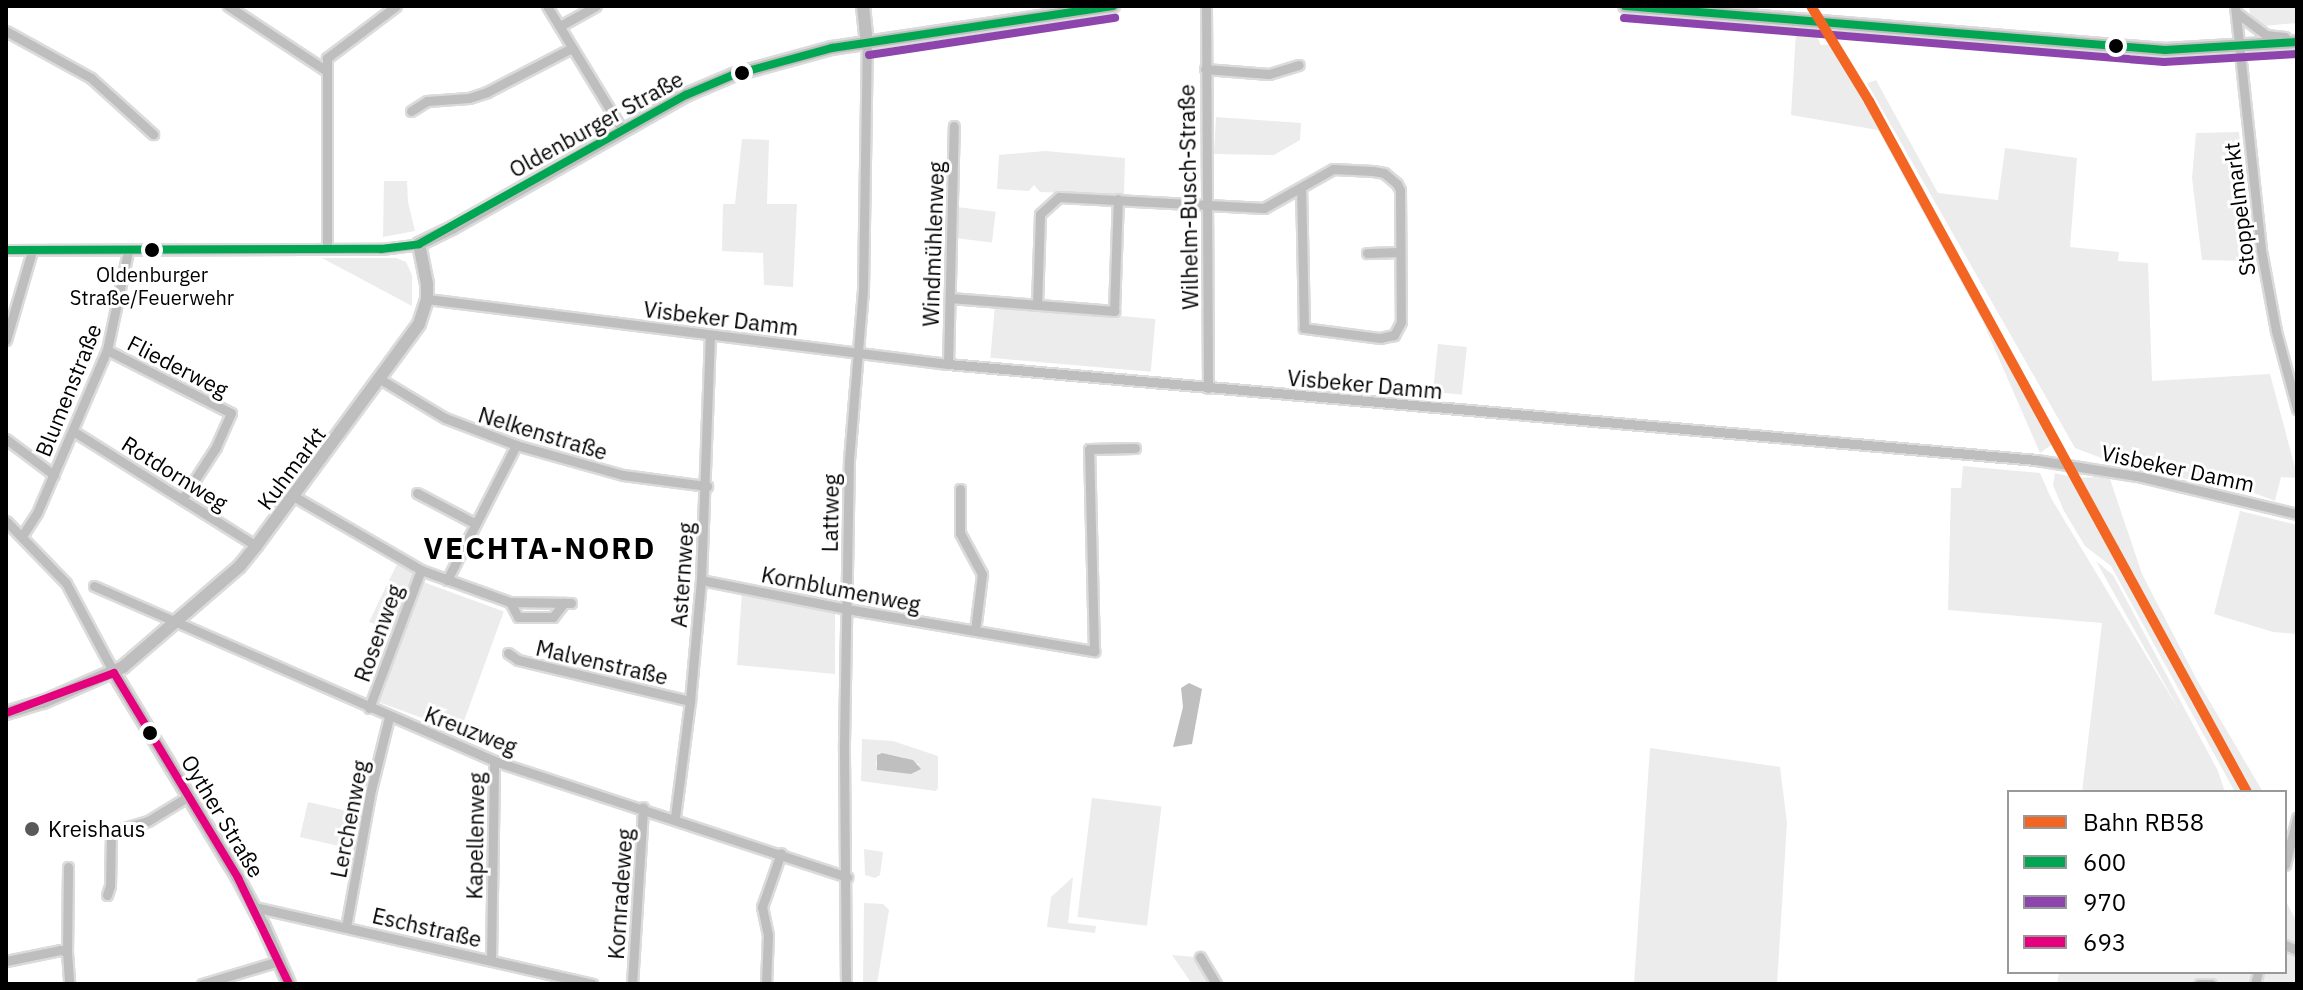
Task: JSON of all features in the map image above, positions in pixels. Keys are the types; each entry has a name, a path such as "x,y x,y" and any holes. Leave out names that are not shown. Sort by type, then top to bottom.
{"main road":[{"path":"863,6 867,43"},
{"name":"Oldenburger Straße","path":"419,244 686,95 733,75 796,56 867,43 1113,6"},
{"path":"1625,6 2165,50 2242,48 2297,39"},
{"name":"Kuhmarkt","path":"6,713 114,673 239,567 295,497 413,335 427,299 426,269 419,244"},
{"name":"Oyther Straße","path":"114,673 254,907 289,984"}],"street":[{"path":"228,6 325,70"},
{"path":"327,249 325,70 334,50 396,6"},
{"path":"547,6 623,131"},
{"path":"560,26 596,6"},
{"name":"Wilhelm-Busch-Straße","path":"1206,6 1208,388"},
{"path":"2236,9 2266,35 2297,39"},
{"name":"Stoppelmarkt","path":"2236,9 2261,250 2276,331 2297,409"},
{"path":"6,31 91,78 153,134"},
{"name":"Lattweg","path":"846,984 844,738 850,431 858,354 867,43"},
{"path":"411,111 427,101 469,98 487,92 572,48"},
{"path":"1205,69 1269,74 1299,65"},
{"name":"Windmühlenweg","path":"948,364 954,126"},
{"path":"1037,305 1040,214 1059,197 1264,208 1333,169 1384,173 1400,190 1401,322 1394,335 1380,338 1304,328 1301,188"},
{"path":"950,298 1114,311 1118,199"},
{"name":"Oldenburger Straße","path":"6,250 381,249 419,244"},
{"path":"6,340 32,251"},
{"name":"Blumenstraße","path":"22,536 54,475 107,350 128,251"},
{"path":"1367,253 1400,252"},
{"name":"Visbeker Damm","path":"427,299 948,364 2036,460 2172,483 2297,514"},
{"name":"Asternweg","path":"675,817 701,580 707,486 710,335"},
{"name":"Fliederweg","path":"107,350 231,413 216,447 183,498"},
{"name":"Nelkenstraße","path":"380,379 445,418 516,445 623,475 707,486"},
{"name":"Rotdornweg","path":"73,431 256,546"},
{"path":"6,439 54,475"},
{"path":"447,580 516,445"},
{"name":"Kornblumenweg","path":"701,580 847,609 1094,651 1089,449 1135,448"},
{"path":"960,489 960,533 982,574 975,631"},
{"path":"417,493 474,523"},
{"path":"295,497 421,570 510,602 568,603 553,617 518,617 510,602"},
{"path":"6,521 66,583 114,673"},
{"name":"Rosenweg","path":"369,708 421,570"},
{"name":"Kreuzweg","path":"94,586 494,761 675,817 847,877"},
{"name":"Malvenstraße","path":"508,653 518,660 690,701"},
{"name":"Lerchenweg","path":"346,927 371,790 389,717"},
{"name":"Kapellenweg","path":"491,960 494,761"},
{"path":"107,895 111,835 117,830 148,821 189,796"},
{"name":"Kornradeweg","path":"632,984 643,807"},
{"path":"2287,857 2297,818"},
{"path":"766,984 768,935 762,907 781,853"},
{"path":"68,867 69,984"},
{"name":"Eschstraße","path":"254,907 592,984"},
{"path":"6,961 60,950 67,952"},
{"path":"1200,957 1216,984"},
{"path":"202,984 279,961"}],"shaded area":[{"path":"2249,6 2297,6 2297,23 2264,26 2251,19"},
{"path":"1796,32 1816,35 1821,45 1833,44 2054,443 2040,453 1983,322 1878,130 1791,115"},
{"path":"1876,80 1938,193 1998,200 2005,148 2077,158 2070,247 2119,252 2118,261 2148,263 2152,381 2270,374 2297,475 2297,478 2281,477 2275,501 2228,483 2204,483 2112,462 2075,448 1867,83"},
{"path":"1216,117 1301,123 1300,140 1274,155 1214,154"},
{"path":"2239,132 2252,261 2202,260 2192,178 2196,133"},
{"path":"742,139 769,140 767,204 797,204 793,287 764,285 763,253 722,251 723,204 735,204"},
{"path":"1045,151 1125,158 1124,195 1040,192 1034,185 1029,191 997,189 999,155"},
{"path":"384,181 407,181 415,231 383,237"},
{"path":"957,207 996,212 992,243 953,238"},
{"path":"322,258 396,258 406,262 412,275 412,306"},
{"path":"995,305 1155,319 1151,372 990,358"},
{"path":"1438,344 1467,347 1462,395 1433,392"},
{"path":"1963,466 2040,473 2051,498 2179,710 2096,561 2113,575 2218,771 2224,790 2082,790 2102,623 1948,610 1951,488 1961,488"},
{"path":"2055,473 2072,477 2243,790 2234,790 2111,566 2085,546 2053,485"},
{"path":"2078,478 2110,479 2142,574 2197,680 2262,790 2249,790"},
{"path":"2240,511 2297,525 2297,634 2273,632 2214,614"},
{"path":"397,564 415,573 393,631 369,622"},
{"path":"423,582 504,611 460,732 379,702"},
{"path":"742,592 835,610 835,674 737,665"},
{"path":"1189,683 1202,689 1192,744 1173,747 1183,707 1181,688"},
{"path":"862,739 893,741 938,756 936,791 861,781","holes":["879,753 902,757 920,765 880,771 876,764"]},
{"path":"1650,748 1780,767 1787,823 1777,984 1634,984"},
{"path":"882,753 913,760 921,769 911,774 877,770 877,755"},
{"path":"1092,798 1161,807 1147,926 1077,917"},
{"path":"308,802 364,815 355,850 300,837"},
{"path":"864,849 883,852 880,875 875,878 865,875"},
{"path":"1073,877 1068,923 1096,926 1095,933 1047,927 1051,897"},
{"path":"864,903 883,904 889,910 877,984 863,984"},
{"path":"2287,904 2297,922 2297,984 2057,984 2059,974 2287,974"},
{"path":"1172,955 1196,957 1211,984 1192,984"}],"rail line":[{"name":"RB58","path":"1811,6 1869,101 2246,790"}],"transit line":[{"name":"600","path":"6,250 381,249 419,244 686,95 733,75 832,48 1113,6"},
{"name":"600","path":"1625,6 2165,50 2297,42"},
{"name":"970","path":"869,55 1115,18"},
{"name":"970","path":"1624,18 2164,62 2297,54"},
{"name":"693","path":"6,713 114,673 238,878 289,984"}],"place":[{"name":"Oldenburger Straße/Feuerwehr","path":"152,250"},
{"name":"Kreishaus","path":"32,829"}],"district":[{"name":"VECHTA-NORD","path":"540,548"}]}
